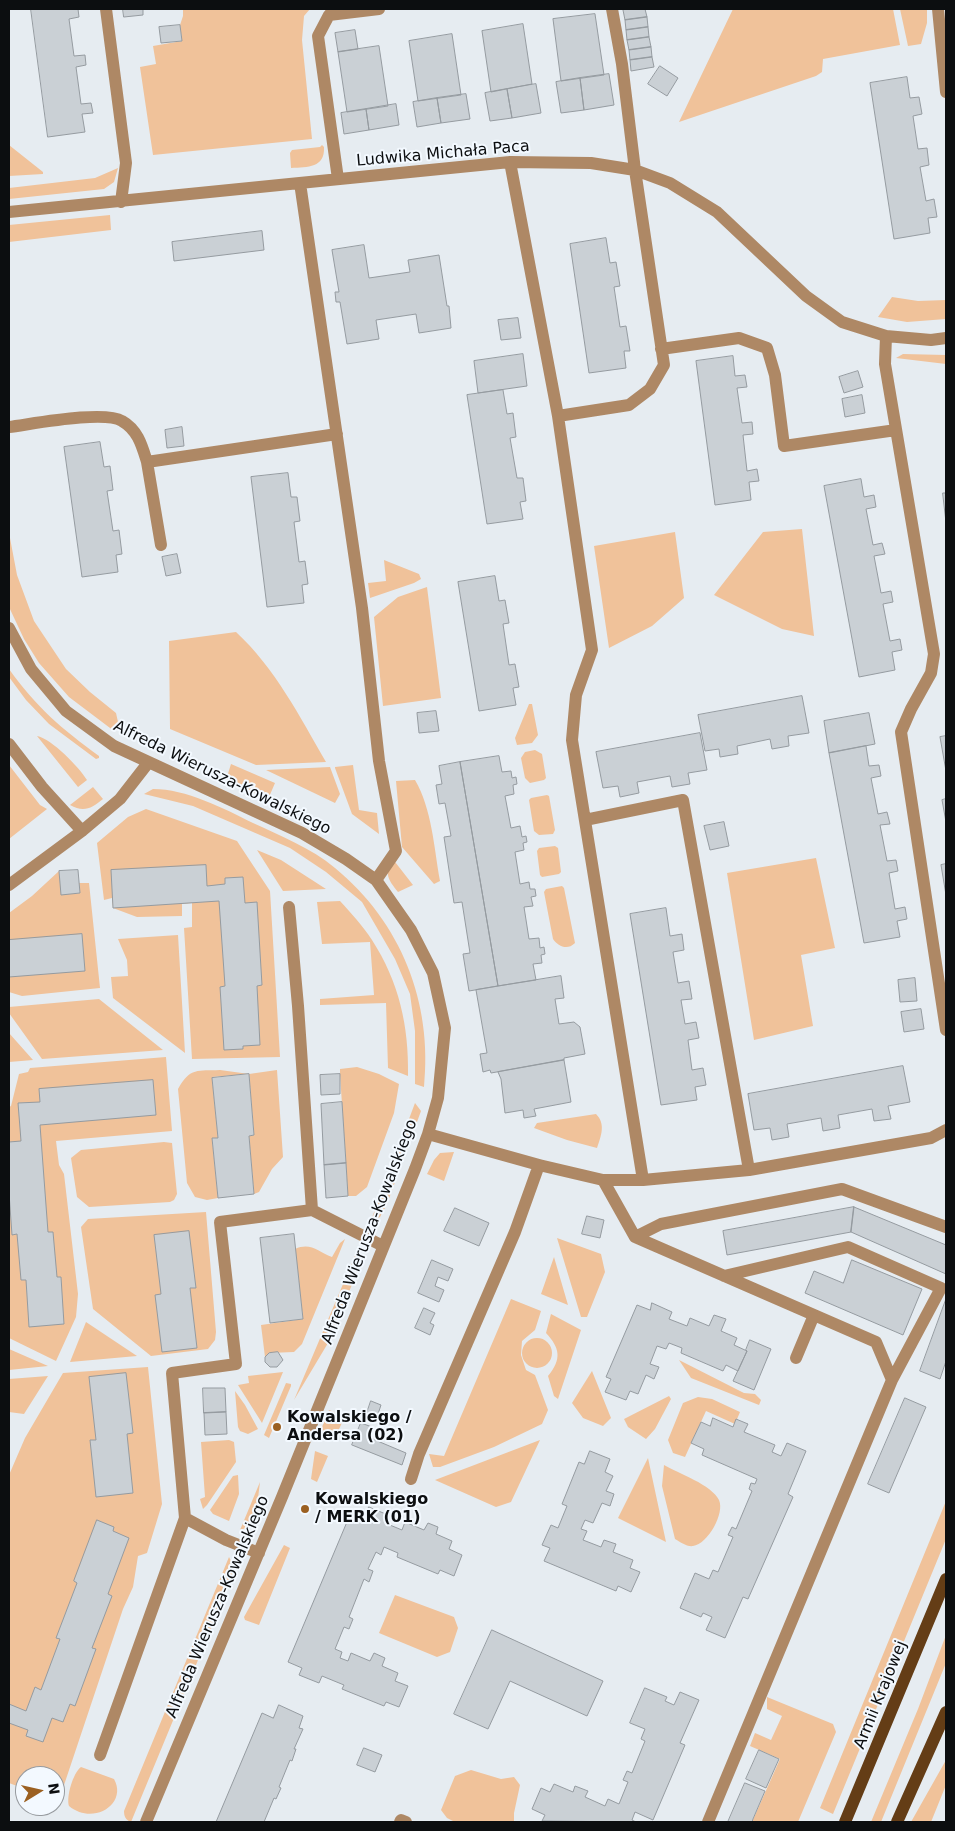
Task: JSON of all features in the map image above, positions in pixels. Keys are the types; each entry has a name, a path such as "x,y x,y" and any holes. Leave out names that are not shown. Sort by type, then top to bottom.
{"main road":[{"name":"Armii Krajowej","path":"846,1822 946,1579"},
{"path":"897,1822 946,1712"}],"street":[{"path":"106,9 126,163 122,202"},
{"path":"338,179 318,36 330,15 379,9"},
{"path":"558,416 629,405 650,389 664,365 635,170 622,64 612,9"},
{"path":"938,9 946,92"},
{"path":"510,162 558,416 592,650 576,695 572,740 643,1180"},
{"name":"Ludwika Michała Paca","path":"9,212 510,162 591,164 635,170 670,183 717,212 806,296 842,322 886,336 931,340 946,338"},
{"path":"300,183 362,608 379,761 396,850 376,880"},
{"path":"886,336 885,364 934,654 931,673 911,709 901,732 946,1030"},
{"path":"661,350 740,338 767,348 775,375 784,446 896,430"},
{"path":"9,427 102,416 122,420 138,435 147,462 161,545"},
{"path":"147,462 337,434"},
{"name":"Alfreda Wierusza-Kowalskiego","path":"9,628 31,670 66,711 114,746 302,833 346,859 376,880 411,930 433,973 445,1028 438,1098 428,1134 259,1553 146,1822"},
{"path":"9,744 42,786 82,831"},
{"path":"9,885 82,831 120,799 148,762"},
{"path":"585,820 683,800 749,1170"},
{"path":"289,907 312,1210"},
{"path":"428,1134 539,1165 603,1180 643,1180 749,1170 931,1138 946,1130"},
{"path":"411,1479 419,1454 515,1232 539,1165"},
{"path":"603,1180 635,1237 876,1342 892,1380"},
{"path":"635,1237 660,1224 842,1189 946,1227"},
{"path":"100,1755 185,1518 172,1373 236,1364 220,1222 312,1210 383,1246"},
{"path":"708,1822 892,1380 940,1288 848,1247 724,1276"},
{"path":"796,1358 814,1315"},
{"path":"185,1518 226,1540 259,1553"},
{"path":"400,1822 401,1820 406,1822"}],"shaded area":[{"path":"183,9 310,9 304,16 302,40 312,139 153,155 140,67 156,64 153,46 182,41 180,25"},
{"path":"733,9 893,9 900,45 823,59 822,72 816,76 679,122"},
{"path":"900,9 927,9 927,23 921,44 908,46"},
{"path":"9,145 43,172 43,174 9,176"},
{"path":"322,145 324,147 324,154 318,163 291,168 290,153 292,150 320,147"},
{"path":"118,168 114,182 104,189 9,199 9,188 95,178"},
{"path":"110,215 111,230 9,242 9,225"},
{"path":"892,297 918,301 946,300 946,319 907,322 878,317"},
{"path":"903,354 946,355 946,364 896,358"},
{"path":"802,529 814,636 782,629 714,595 763,532"},
{"path":"675,532 684,598 652,626 609,648 594,546"},
{"path":"10,538 17,575 34,621 66,669 116,713 118,722 114,731 69,697 39,663 24,639 9,607"},
{"path":"384,560 419,574 421,579 370,598 368,583 386,581"},
{"path":"427,587 441,698 383,706 374,617 398,597"},
{"path":"236,632 275,677 326,762 256,765 170,729 169,641"},
{"path":"9,669 29,695 61,727 99,756 99,758 96,759 49,724 26,700 9,677"},
{"path":"529,704 532,704 538,735 532,743 517,745 515,738"},
{"path":"37,736 50,742 65,754 87,780 78,787"},
{"path":"535,750 542,754 546,778 530,783 525,778 521,758 525,752"},
{"path":"231,764 275,783 269,797 266,798 226,780"},
{"path":"9,765 40,805 47,809 9,839"},
{"path":"353,765 359,810 377,813 379,834 352,814 335,768"},
{"path":"330,767 340,794 335,803 266,770"},
{"path":"415,780 421,791 432,829 440,881 434,884 402,847 396,781"},
{"path":"93,787 103,799 84,809 70,805"},
{"path":"153,789 178,792 204,800 306,848 335,868 358,889 378,913 395,939 408,966 417,995 423,1025 424,1087 415,1084 415,1031 410,994 395,959 362,902 326,872 290,848 193,806 144,794"},
{"path":"549,796 555,830 553,834 539,835 534,831 529,800"},
{"path":"146,809 237,841 270,891 280,1057 192,1059 184,928 192,927 192,903 182,904 182,916 137,917 113,908 112,898 104,900 97,843 128,817"},
{"path":"555,846 558,848 561,872 542,877 540,875 537,851 539,848"},
{"path":"257,850 281,860 326,889 283,891"},
{"path":"392,858 413,885 398,892 388,876 388,869"},
{"path":"816,858 835,948 801,955 813,1026 754,1040 727,873"},
{"path":"59,871 62,894 80,893 79,883 89,883 100,988 22,996 9,992 9,913 32,896"},
{"path":"562,886 564,888 575,943 569,947 557,944 553,939 544,892 546,889"},
{"path":"340,901 372,940 396,988 407,1040 408,1076 388,1068 386,1003 320,1005 320,999 374,995 370,942 322,944 317,902"},
{"path":"178,935 185,1053 113,998 111,977 128,976 127,960 118,939"},
{"path":"99,999 163,1050 42,1059 9,1013 9,1007"},
{"path":"9,1033 33,1060 9,1062"},
{"path":"166,1057 172,1131 56,1141 59,1165 64,1174 78,1294 76,1317 56,1361 9,1338 9,1107 11,1106 19,1074 28,1072 30,1068"},
{"path":"357,1067 379,1074 399,1084 394,1113 367,1187 356,1196 348,1196 340,1069"},
{"path":"220,1070 249,1074 212,1077 218,1138 212,1138 218,1198 207,1200 195,1197 187,1183 178,1089 187,1077 195,1072"},
{"path":"277,1070 283,1157 272,1169 259,1192 254,1194 249,1136 254,1135 249,1074"},
{"path":"415,1103 421,1111 387,1204 380,1217 370,1223"},
{"path":"596,1114 602,1126 597,1148 534,1128 537,1123"},
{"path":"164,1142 172,1143 177,1194 174,1200 170,1202 89,1207 77,1197 71,1158 81,1150"},
{"path":"454,1152 444,1181 427,1174 440,1153"},
{"path":"206,1212 216,1332 215,1340 208,1349 151,1356 93,1309 81,1227 88,1219"},
{"path":"557,1238 601,1254 605,1272 587,1317 581,1317"},
{"path":"345,1239 302,1344 294,1352 269,1353 265,1357 261,1325 303,1319 295,1249 310,1247 332,1257 340,1243"},
{"path":"357,1251 360,1265 328,1343 294,1400"},
{"path":"554,1257 568,1305 541,1294"},
{"path":"511,1299 541,1311 535,1330 522,1341 521,1355 526,1370 535,1375 548,1410 542,1424 494,1447 440,1467 433,1467 429,1454 444,1456"},
{"path":"551,1314 581,1330 558,1399 554,1396 548,1376 556,1364 558,1354 551,1338 546,1333"},
{"path":"86,1322 137,1356 70,1362"},
{"path":"537,1338 547,1343 552,1353 547,1363 537,1368 527,1363 522,1353 527,1343"},
{"path":"9,1349 48,1366 9,1370"},
{"path":"679,1360 744,1393 755,1394 761,1400 759,1405 691,1378"},
{"path":"148,1367 162,1504 147,1553 138,1556 133,1587 123,1609 65,1782 65,1766 15,1766 15,1785 9,1783 9,1475 25,1438 63,1373"},
{"path":"592,1371 611,1418 603,1426 583,1418 572,1403"},
{"path":"283,1372 262,1423 238,1385 249,1383 248,1376"},
{"path":"48,1376 24,1414 9,1412 9,1379"},
{"path":"286,1383 291,1384 291,1386 269,1438 264,1435"},
{"path":"235,1391 258,1429 248,1434 240,1431 238,1427"},
{"path":"669,1396 671,1399 655,1429 646,1439 628,1427 624,1419"},
{"path":"698,1397 712,1399 740,1412 735,1424 706,1411 685,1457 673,1453 668,1440 683,1403"},
{"path":"329,1410 345,1416 335,1438 320,1432"},
{"path":"229,1440 234,1442 236,1462 203,1509 200,1499 205,1497 201,1442"},
{"path":"540,1440 511,1502 496,1507 435,1480"},
{"path":"315,1451 328,1456 317,1482 311,1479"},
{"path":"648,1458 666,1542 618,1518"},
{"path":"664,1465 702,1484 719,1500 720,1512 714,1527 699,1544 688,1546 675,1539 662,1486"},
{"path":"238,1475 239,1494 229,1521 213,1514 210,1510 233,1476"},
{"path":"260,1482 255,1522 240,1530"},
{"path":"946,1501 946,1539 833,1814 820,1808"},
{"path":"284,1545 290,1548 259,1625 245,1620 244,1617"},
{"path":"229,1557 233,1565 232,1578 131,1822 124,1815 124,1811"},
{"path":"395,1595 454,1617 458,1628 450,1652 437,1657 379,1633"},
{"path":"946,1635 946,1663 881,1822 871,1822 918,1709"},
{"path":"767,1697 833,1724 836,1732 798,1822 752,1822 780,1759 750,1746 755,1733 771,1740 782,1716 767,1709"},
{"path":"946,1760 946,1785 931,1822 911,1822"},
{"path":"81,1767 114,1779 117,1788 116,1797 106,1809 88,1814 78,1812 69,1806 68,1797 71,1785 75,1774"},
{"path":"471,1770 501,1779 514,1777 520,1785 514,1822 455,1822 447,1818 441,1810 455,1776"}],"building":[{"path":"31,9 78,9 79,17 69,19 74,56 85,55 86,65 76,67 81,104 91,103 93,113 82,114 85,132 48,137"},
{"path":"123,9 143,9 143,15 124,17"},
{"path":"645,9 647,17 625,20 623,10"},
{"path":"595,14 604,75 561,81 553,19"},
{"path":"647,17 648,27 626,30 625,20"},
{"path":"523,24 532,84 491,92 482,31"},
{"path":"180,25 182,41 161,43 159,27"},
{"path":"648,27 649,37 627,40 626,30"},
{"path":"355,30 358,49 338,52 335,33"},
{"path":"452,34 461,95 418,101 409,41"},
{"path":"649,37 651,47 629,50 627,40"},
{"path":"379,46 388,106 347,112 338,52"},
{"path":"651,47 652,57 630,60 629,50"},
{"path":"652,57 654,67 631,71 630,60"},
{"path":"660,66 678,78 667,96 648,84"},
{"path":"609,74 614,105 584,110 580,78"},
{"path":"907,77 910,98 919,97 922,114 913,116 918,149 927,148 929,165 920,167 926,201 934,199 937,217 928,218 930,233 894,239 870,83"},
{"path":"580,78 584,110 561,113 556,82"},
{"path":"536,84 541,113 512,118 507,89"},
{"path":"507,89 512,118 490,121 485,93"},
{"path":"466,94 470,119 441,123 437,98"},
{"path":"437,98 441,123 417,127 413,102"},
{"path":"396,104 399,125 369,130 366,109"},
{"path":"366,109 369,130 344,134 341,113"},
{"path":"262,231 264,250 174,261 172,242"},
{"path":"606,238 610,263 616,262 620,286 614,287 620,327 626,326 630,351 624,351 626,368 589,373 570,244"},
{"path":"364,245 369,278 410,272 408,260 439,255 447,306 449,306 451,328 419,333 416,314 376,320 379,339 347,344 340,302 336,302 335,292 339,292 332,250"},
{"path":"518,318 521,338 501,340 498,320"},
{"path":"523,354 527,386 478,393 474,361"},
{"path":"733,356 735,376 745,375 747,387 737,388 742,423 752,422 753,434 743,435 747,471 757,469 759,481 749,482 751,500 715,505 696,361"},
{"path":"858,371 863,387 844,393 839,377"},
{"path":"503,390 507,414 513,413 516,437 510,438 517,478 523,478 526,501 520,502 523,519 487,524 467,395"},
{"path":"862,395 865,413 845,417 842,399"},
{"path":"182,427 184,446 167,448 165,430"},
{"path":"100,442 104,467 110,466 113,490 107,491 113,531 119,530 122,554 116,555 118,572 82,577 64,447"},
{"path":"288,473 291,497 297,497 300,521 294,522 299,562 305,561 308,584 302,585 304,603 267,607 251,477"},
{"path":"861,479 864,497 874,495 876,507 866,509 873,545 882,543 885,554 874,556 881,593 891,591 893,602 883,604 890,641 900,639 902,650 892,652 895,670 859,677 824,486"},
{"path":"943,493 946,493 946,522"},
{"path":"177,554 181,573 166,576 162,557"},
{"path":"495,576 499,601 505,600 509,623 503,624 509,665 515,664 519,687 513,688 516,705 479,711 458,582"},
{"path":"802,696 809,733 788,736 789,746 772,749 770,739 737,746 738,754 720,757 719,749 705,751 698,715"},
{"path":"436,711 439,731 419,733 417,713"},
{"path":"869,713 875,744 829,753 824,721"},
{"path":"700,733 707,770 688,773 690,784 672,787 670,776 637,782 639,793 620,797 618,786 603,788 596,752"},
{"path":"946,736 946,771 940,737"},
{"path":"866,746 869,766 879,765 881,776 871,778 878,814 887,812 890,824 880,825 887,861 896,860 898,871 889,873 895,909 905,907 907,919 897,921 900,937 864,943 829,753"},
{"path":"499,756 502,772 511,771 512,778 516,777 517,784 513,785 514,794 505,796 511,828 520,826 522,837 526,836 527,842 523,843 524,850 515,852 520,884 529,882 530,889 535,889 536,896 531,897 533,906 524,907 529,939 539,938 540,948 544,947 545,954 541,955 542,963 533,964 536,980 498,986 460,762"},
{"path":"460,762 498,986 469,991 463,954 470,953 462,902 454,903 444,837 451,836 445,803 439,804 436,785 442,784 439,766"},
{"path":"946,799 946,822 942,800"},
{"path":"724,822 729,846 710,850 704,826"},
{"path":"946,864 946,895 941,865"},
{"path":"206,865 207,886 225,884 225,878 243,877 245,903 257,902 262,985 257,986 260,1045 243,1046 243,1049 224,1050 220,987 225,986 219,901 113,908 111,870"},
{"path":"78,870 80,893 61,895 59,871"},
{"path":"666,908 670,936 682,934 684,950 673,952 678,983 689,981 692,999 681,1000 685,1024 696,1022 699,1038 688,1040 692,1070 703,1068 706,1085 695,1087 697,1100 661,1105 630,914"},
{"path":"82,934 85,971 9,977 9,940"},
{"path":"561,976 564,998 555,999 559,1024 574,1022 580,1027 585,1054 564,1058 564,1060 491,1073 490,1070 483,1072 480,1054 487,1053 476,990"},
{"path":"915,978 917,1001 900,1002 898,980"},
{"path":"921,1009 924,1029 904,1032 901,1012"},
{"path":"564,1060 571,1102 534,1109 536,1116 524,1118 523,1110 505,1113 501,1079 498,1072"},
{"path":"903,1066 910,1102 888,1106 891,1119 874,1121 872,1109 838,1115 840,1128 823,1131 821,1118 787,1124 789,1137 772,1140 770,1128 754,1130 748,1094"},
{"path":"249,1074 254,1135 249,1136 254,1194 218,1198 212,1138 218,1138 212,1078"},
{"path":"340,1074 340,1094 321,1095 320,1075"},
{"path":"153,1080 156,1115 40,1125 48,1232 53,1232 57,1277 61,1277 64,1324 29,1327 26,1280 21,1280 17,1234 12,1235 9,1193 9,1142 21,1141 18,1103 40,1102 39,1089"},
{"path":"342,1102 346,1163 324,1165 321,1104"},
{"path":"346,1163 348,1196 326,1198 324,1165"},
{"path":"854,1207 851,1232 727,1255 723,1231"},
{"path":"854,1207 946,1245 946,1274 851,1232"},
{"path":"455,1208 489,1223 479,1246 444,1231"},
{"path":"587,1216 604,1220 600,1238 582,1234"},
{"path":"189,1231 196,1288 190,1288 197,1348 162,1352 155,1295 161,1294 154,1235"},
{"path":"294,1234 303,1319 270,1323 260,1238"},
{"path":"432,1260 453,1269 448,1281 438,1277 435,1286 444,1290 439,1302 418,1293"},
{"path":"852,1260 922,1289 903,1335 805,1293 814,1271 843,1283"},
{"path":"946,1299 946,1361 940,1379 920,1371"},
{"path":"652,1303 672,1312 669,1319 687,1326 690,1318 709,1326 714,1315 726,1319 721,1331 737,1338 734,1345 747,1351 738,1371 726,1365 723,1371 681,1353 682,1348 669,1343 666,1349 657,1346 650,1364 659,1367 654,1379 646,1375 638,1394 630,1391 626,1400 605,1392 611,1379 606,1377 637,1305 650,1310"},
{"path":"424,1308 435,1313 430,1323 434,1325 430,1335 415,1328"},
{"path":"750,1340 771,1349 754,1390 733,1381"},
{"path":"278,1352 283,1360 277,1367 270,1367 265,1362 265,1357 269,1353"},
{"path":"126,1373 133,1433 127,1434 133,1493 96,1497 90,1440 96,1440 89,1377"},
{"path":"203,1388 225,1388 226,1412 204,1413"},
{"path":"905,1398 926,1407 889,1493 868,1484"},
{"path":"371,1401 381,1405 377,1417 367,1413"},
{"path":"226,1412 227,1434 205,1435 204,1413"},
{"path":"713,1418 733,1427 736,1419 748,1424 744,1432 775,1445 772,1452 781,1456 787,1443 806,1451 788,1494 793,1497 748,1599 743,1597 725,1638 706,1630 712,1617 703,1613 701,1617 680,1608 695,1573 709,1579 713,1570 718,1572 733,1537 728,1535 732,1527 736,1529 752,1491 749,1489 751,1483 755,1484 757,1479 702,1455 704,1449 691,1443 701,1422 710,1426"},
{"path":"361,1423 372,1427 368,1437 406,1453 402,1465 352,1445"},
{"path":"590,1451 610,1459 605,1472 613,1476 606,1491 614,1494 610,1506 602,1503 593,1523 585,1520 581,1529 587,1531 583,1540 601,1547 604,1540 616,1544 613,1552 633,1560 630,1568 640,1572 631,1592 618,1586 616,1591 544,1561 550,1548 542,1545 551,1525 558,1528 567,1506 562,1504 579,1462 584,1464"},
{"path":"369,1507 388,1515 385,1523 402,1530 405,1522 424,1530 428,1523 438,1527 436,1534 452,1541 449,1549 462,1555 454,1576 440,1570 438,1574 397,1557 398,1553 384,1547 381,1555 376,1552 368,1569 373,1571 369,1582 364,1579 349,1617 353,1619 349,1629 344,1627 335,1649 342,1652 340,1658 348,1661 351,1653 370,1661 374,1653 385,1658 382,1666 398,1673 395,1681 408,1686 399,1707 386,1702 384,1706 342,1689 344,1685 322,1676 319,1683 299,1675 302,1668 288,1662 352,1510 365,1515"},
{"path":"97,1520 114,1527 113,1531 129,1538 108,1594 112,1596 92,1648 96,1649 75,1706 70,1704 63,1722 52,1718 43,1742 26,1736 28,1730 9,1723 9,1704 26,1711 35,1687 41,1690 60,1639 56,1638 77,1583 74,1581"},
{"path":"492,1630 603,1681 587,1716 510,1681 488,1729 454,1714"},
{"path":"645,1688 667,1697 665,1701 674,1705 680,1692 699,1700 680,1743 685,1745 653,1820 635,1812 632,1820 636,1822 542,1821 545,1815 532,1809 541,1788 550,1792 554,1784 573,1792 575,1786 588,1791 585,1797 605,1806 608,1799 619,1804 628,1782 623,1780 627,1771 632,1773 645,1741 641,1739 645,1729 630,1723"},
{"path":"279,1705 303,1716 299,1728 303,1729 294,1749 296,1749 292,1761 290,1760 279,1787 281,1788 276,1799 274,1798 264,1822 216,1822 262,1713 273,1718"},
{"path":"364,1748 382,1755 375,1772 357,1765"},
{"path":"759,1750 779,1759 766,1788 746,1779"},
{"path":"745,1783 765,1791 752,1822 728,1822"}],"place":[{"name":"Kowalskiego / Andersa (02)","path":"277,1427"},
{"name":"Kowalskiego / MERK (01)","path":"305,1509"}]}
